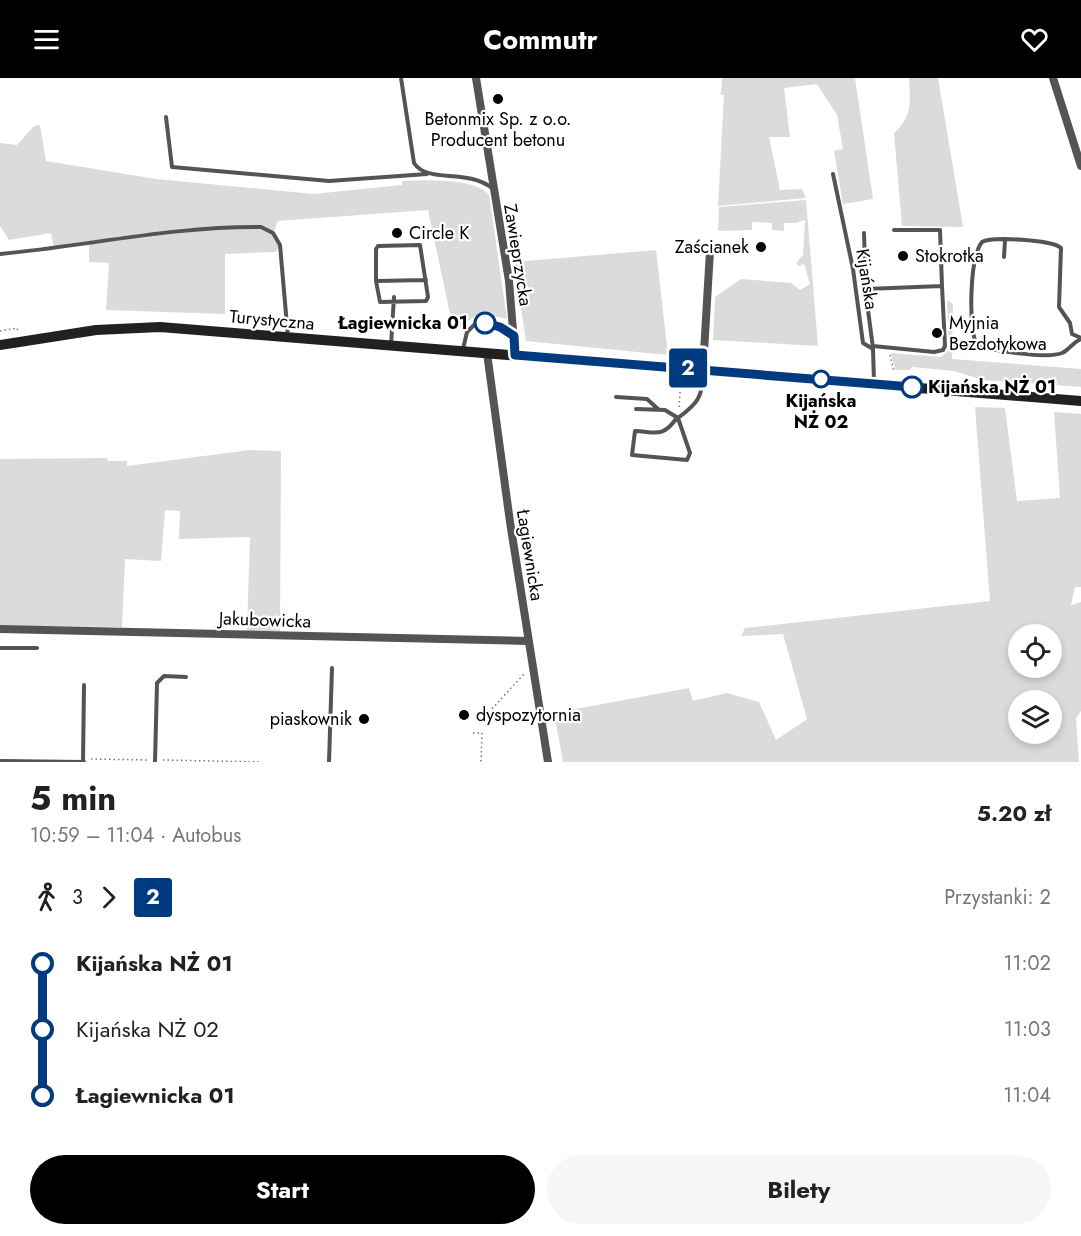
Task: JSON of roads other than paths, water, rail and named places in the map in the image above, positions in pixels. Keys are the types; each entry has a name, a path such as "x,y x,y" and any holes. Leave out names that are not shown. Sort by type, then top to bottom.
{"main road":[{"name":"Turystyczna","path":"0,345 124,327 178,328 1081,401"}],"street":[{"path":"476,78 492,188"},
{"path":"1053,78 1081,166"},
{"name":"Zawieprzycka","path":"492,188 509,281 515,355"},
{"path":"703,369 710,251"},
{"name":"Łagiewnicka","path":"487,353 531,666 548,762"},
{"name":"Jakubowicka","path":"0,629 528,641"}],"lane":[{"path":"401,78 414,163 419,170 427,174"},
{"name":"Zawieprzycka","path":"166,117 172,167 329,181 427,174 467,176 482,180 492,188"},
{"name":"Kijańska","path":"833,174 853,269 863,343 873,347 874,383"},
{"path":"0,254 54,249 107,240 261,227 273,233 280,245 288,338"},
{"path":"864,233 866,288 873,347 934,352 943,350 945,346 940,230 894,230"},
{"path":"987,239 1057,244 1061,248 1059,307 1070,323 1072,334 1081,339 1063,352 1053,355 989,349 976,344 972,307 976,253 982,242 987,239"},
{"path":"1004,257 1005,240"},
{"path":"420,244 426,280 428,297 426,301 394,299 380,302 376,281 375,254 378,246 420,244"},
{"path":"376,281 407,283 426,280"},
{"path":"866,288 942,286"},
{"path":"391,346 394,299"},
{"path":"463,351 464,339 474,325 492,324 514,336"},
{"path":"636,409 665,410 678,418 690,453 689,459 632,455 635,430 662,433 678,418 699,399 703,369"},
{"path":"616,397 647,399 658,410"},
{"path":"0,648 37,648"},
{"path":"329,762 332,668"},
{"path":"155,761 157,683 164,676 186,676"},
{"path":"0,760 83,761 84,685"}],"place":[{"name":"Betonmix Sp. z o.o. Producent betonu","path":"498,99"},
{"name":"Circle K","path":"397,233"},
{"name":"Zaścianek","path":"761,247"},
{"name":"Stokrotka","path":"903,256"},
{"name":"Łagiewnicka 01","path":"485,323"},
{"name":"Myjnia Bezdotykowa","path":"937,333"},
{"name":"Kijańska NŻ 02","path":"821,379"},
{"name":"Kijańska NŻ 01","path":"912,387"},
{"name":"dyspozytornia","path":"464,715"},
{"name":"piaskownik","path":"364,719"}]}
